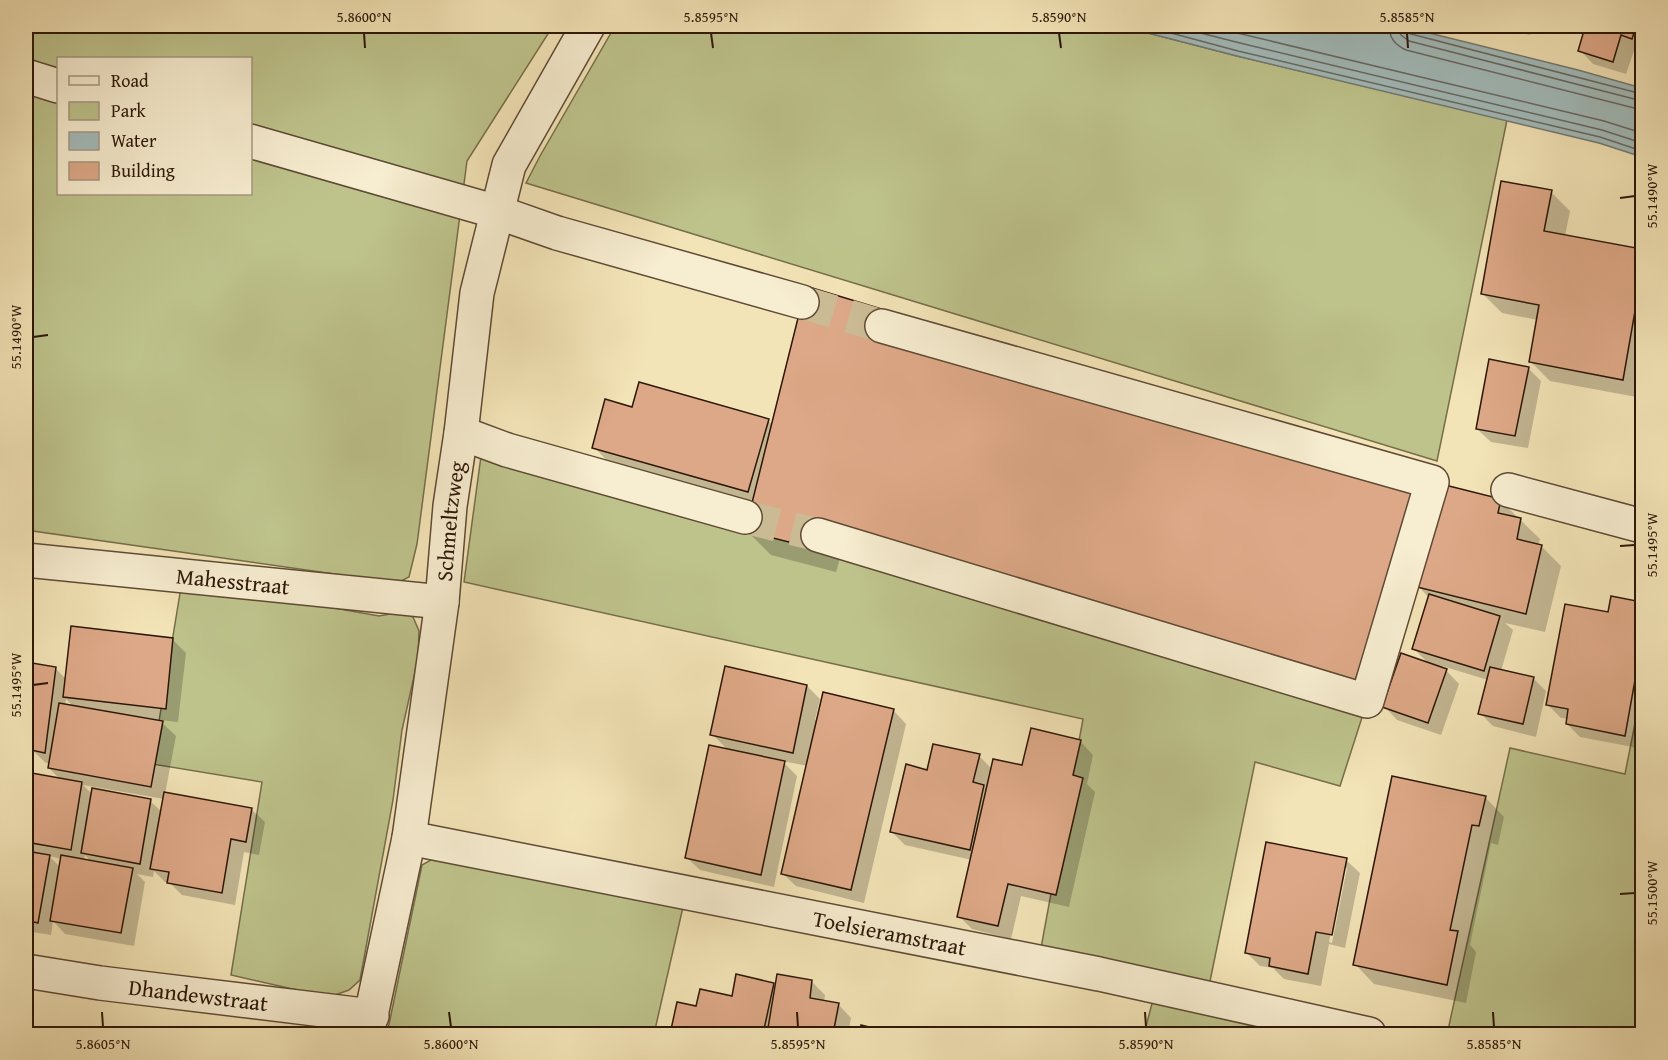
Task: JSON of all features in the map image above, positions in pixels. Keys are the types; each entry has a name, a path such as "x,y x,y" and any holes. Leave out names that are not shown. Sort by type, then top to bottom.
{"street":[{"name":"Schmeltzweg","path":"370,1025 409,838 442,602 450,506 477,293 509,165 588,26"},
{"path":"26,76 57,86"},
{"path":"252,142 497,212 557,233 802,302"},
{"path":"818,535 1367,701 1432,482 882,326"},
{"path":"461,433 507,450 745,517"},
{"path":"1508,490 1642,526"},
{"name":"Mahesstraat","path":"26,560 442,602"},
{"name":"Toelsieramstraat","path":"409,838 1087,972 1369,1035"},
{"name":"Dhandewstraat","path":"26,970 370,1025"}],"green space":[{"path":"26,26 553,26 467,161 417,544 409,577 397,583 26,530"},
{"path":"615,26 1121,26 1507,120 1437,461 526,183"},
{"path":"484,434 1366,705 1340,786 1255,762 1209,986 1041,948 1083,719 464,582"},
{"path":"182,581 379,616 401,612 413,617 419,631 418,659 402,730 393,800 360,980 349,990 335,995 315,994 231,975 262,782 152,764"},
{"path":"1642,688 1642,1034 1466,1034 1448,1030 1510,748 1625,774"},
{"path":"436,857 683,907 654,1034 387,1034 422,865"},
{"path":"1154,996 1336,1034 1144,1034"}],"water":[{"path":"1121,26 1401,26 1578,70 1642,88 1642,157 1599,143"}],"building":[{"path":"1581,26 1636,26 1632,39 1621,35 1613,62 1578,51 1585,27"},
{"path":"1501,181 1552,190 1544,231 1642,249 1642,271 1623,380 1529,362 1539,305 1481,294"},
{"path":"809,287 885,310 880,342 1418,494 1354,684 745,531 802,302"},
{"path":"1489,359 1529,367 1515,436 1476,429"},
{"path":"639,382 769,419 748,492 592,448 605,399 632,407"},
{"path":"1441,484 1501,499 1498,513 1521,518 1517,539 1542,545 1526,614 1417,587"},
{"path":"1429,594 1500,616 1484,671 1412,649"},
{"path":"1611,596 1642,602 1642,641 1625,736 1566,724 1568,709 1546,705 1565,604 1608,612"},
{"path":"71,626 173,638 166,709 63,697"},
{"path":"1401,653 1447,669 1428,723 1382,707"},
{"path":"26,662 56,667 45,753 31,750 32,739 26,738"},
{"path":"725,666 807,685 793,753 710,735"},
{"path":"1490,667 1534,677 1523,724 1478,714"},
{"path":"823,692 894,709 851,890 781,874"},
{"path":"59,703 163,721 151,787 48,768"},
{"path":"1031,728 1081,740 1073,775 1083,778 1056,895 1008,884 998,926 957,917 993,759 1022,765"},
{"path":"933,744 980,754 973,782 984,785 970,850 890,832 906,764 927,770"},
{"path":"709,745 785,761 761,875 685,858"},
{"path":"26,772 82,782 71,850 26,842"},
{"path":"1392,776 1486,796 1479,826 1472,825 1450,930 1458,931 1447,985 1353,965"},
{"path":"92,788 151,799 140,864 81,853"},
{"path":"164,792 252,808 246,842 231,839 222,893 167,883 169,872 150,869"},
{"path":"1266,842 1347,858 1332,935 1316,932 1308,974 1269,966 1270,958 1245,953"},
{"path":"26,851 50,855 38,923 26,920"},
{"path":"61,855 133,868 121,933 50,921"},
{"path":"736,974 774,983 763,1034 670,1034 677,1002 696,1006 700,989 732,996"},
{"path":"777,974 812,980 810,998 839,1003 833,1034 767,1034"},
{"path":"861,1025 898,1034 859,1034"}],"tunnel":[{"path":"802,302 882,326"},
{"path":"745,517 818,535"}]}
